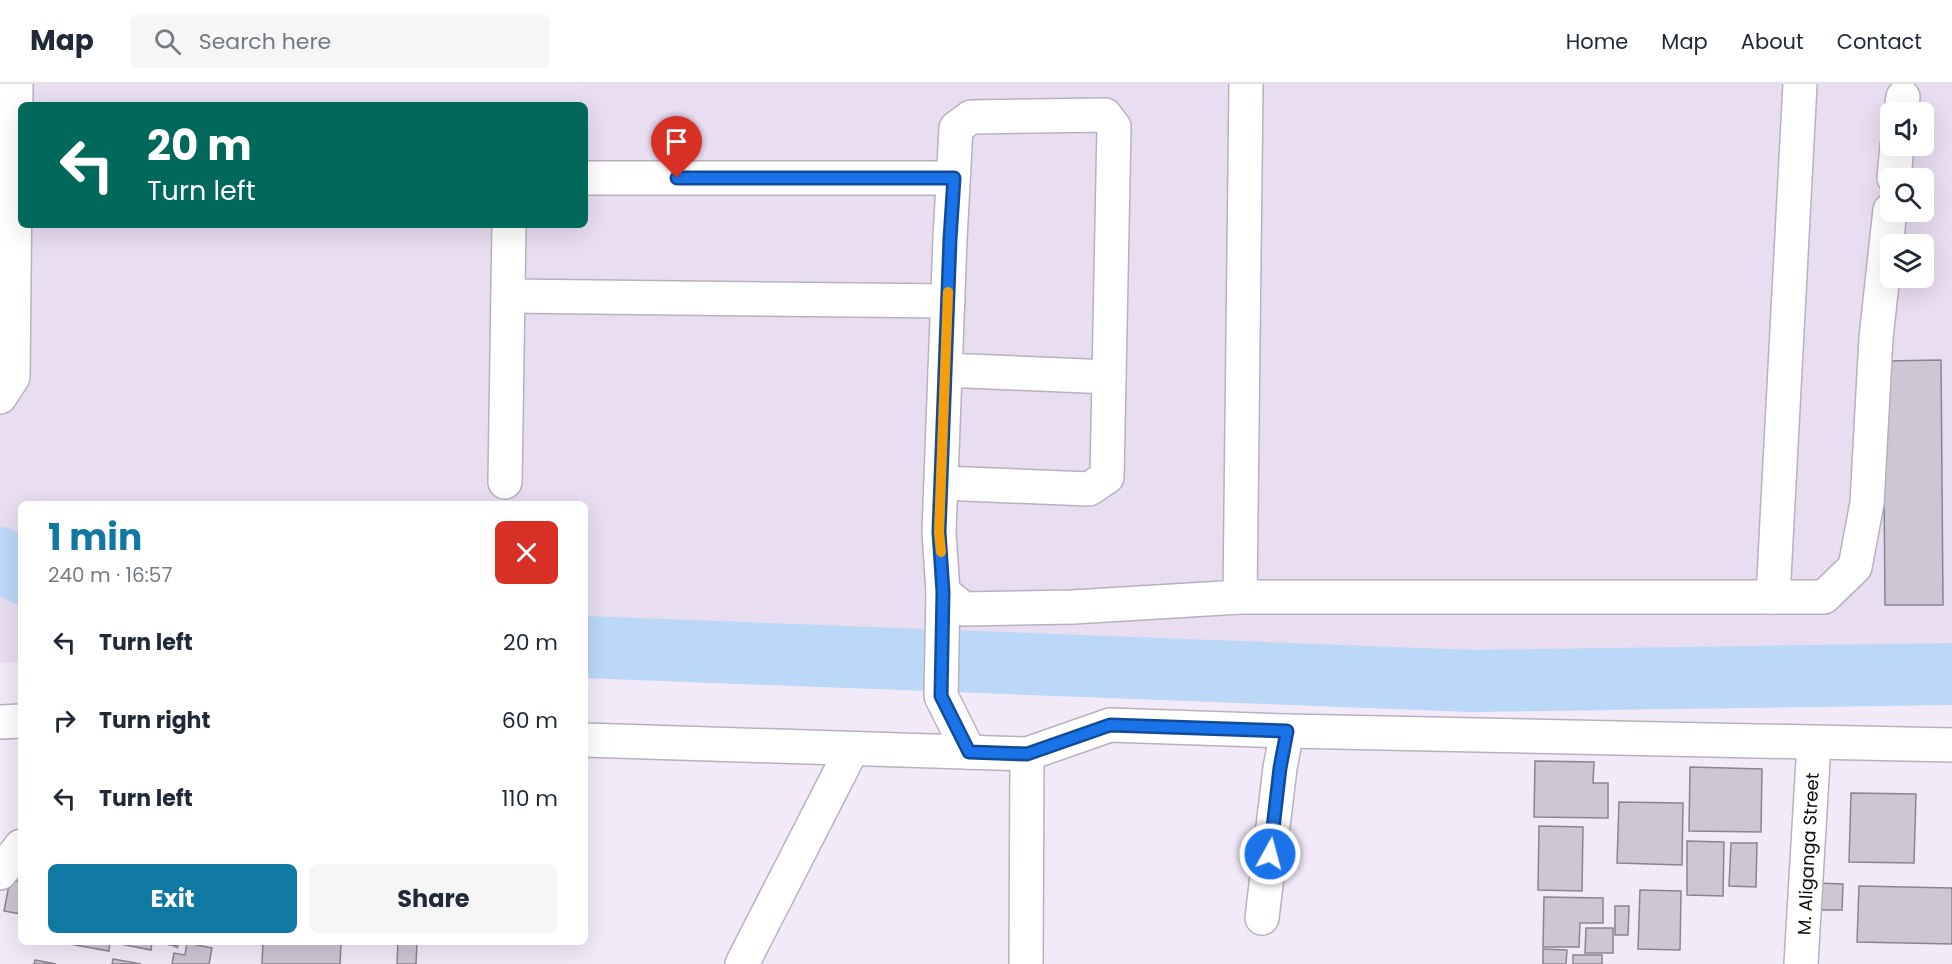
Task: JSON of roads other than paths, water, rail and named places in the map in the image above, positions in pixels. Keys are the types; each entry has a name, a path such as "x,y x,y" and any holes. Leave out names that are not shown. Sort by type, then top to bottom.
{"street":[{"path":"0,397 13,377 16,84"},
{"path":"1240,597 1246,84"},
{"path":"1773,597 1800,84"},
{"path":"941,483 1089,489 1107,477 1114,127 1105,116 971,117 956,128 945,370 939,532 943,605 941,696 969,752"},
{"path":"588,178 954,178"},
{"path":"943,605 964,609 1072,607 1240,597 1824,597 1855,567 1867,503 1875,338 1889,222"},
{"path":"505,482 509,228"},
{"path":"508,296 948,301"},
{"path":"945,370 1109,377"},
{"path":"0,722 18,722"},
{"path":"588,740 1027,754 1110,725 1952,745"},
{"path":"1262,918 1280,768 1287,731"},
{"name":"M. Aliganga Street","path":"1801,964 1814,743"},
{"path":"742,964 852,749"},
{"path":"1026,964 1027,754"},
{"path":"0,873 18,850"}],"waterway":[{"path":"0,558 18,571"},
{"path":"588,647 1472,681 1952,674"}]}
